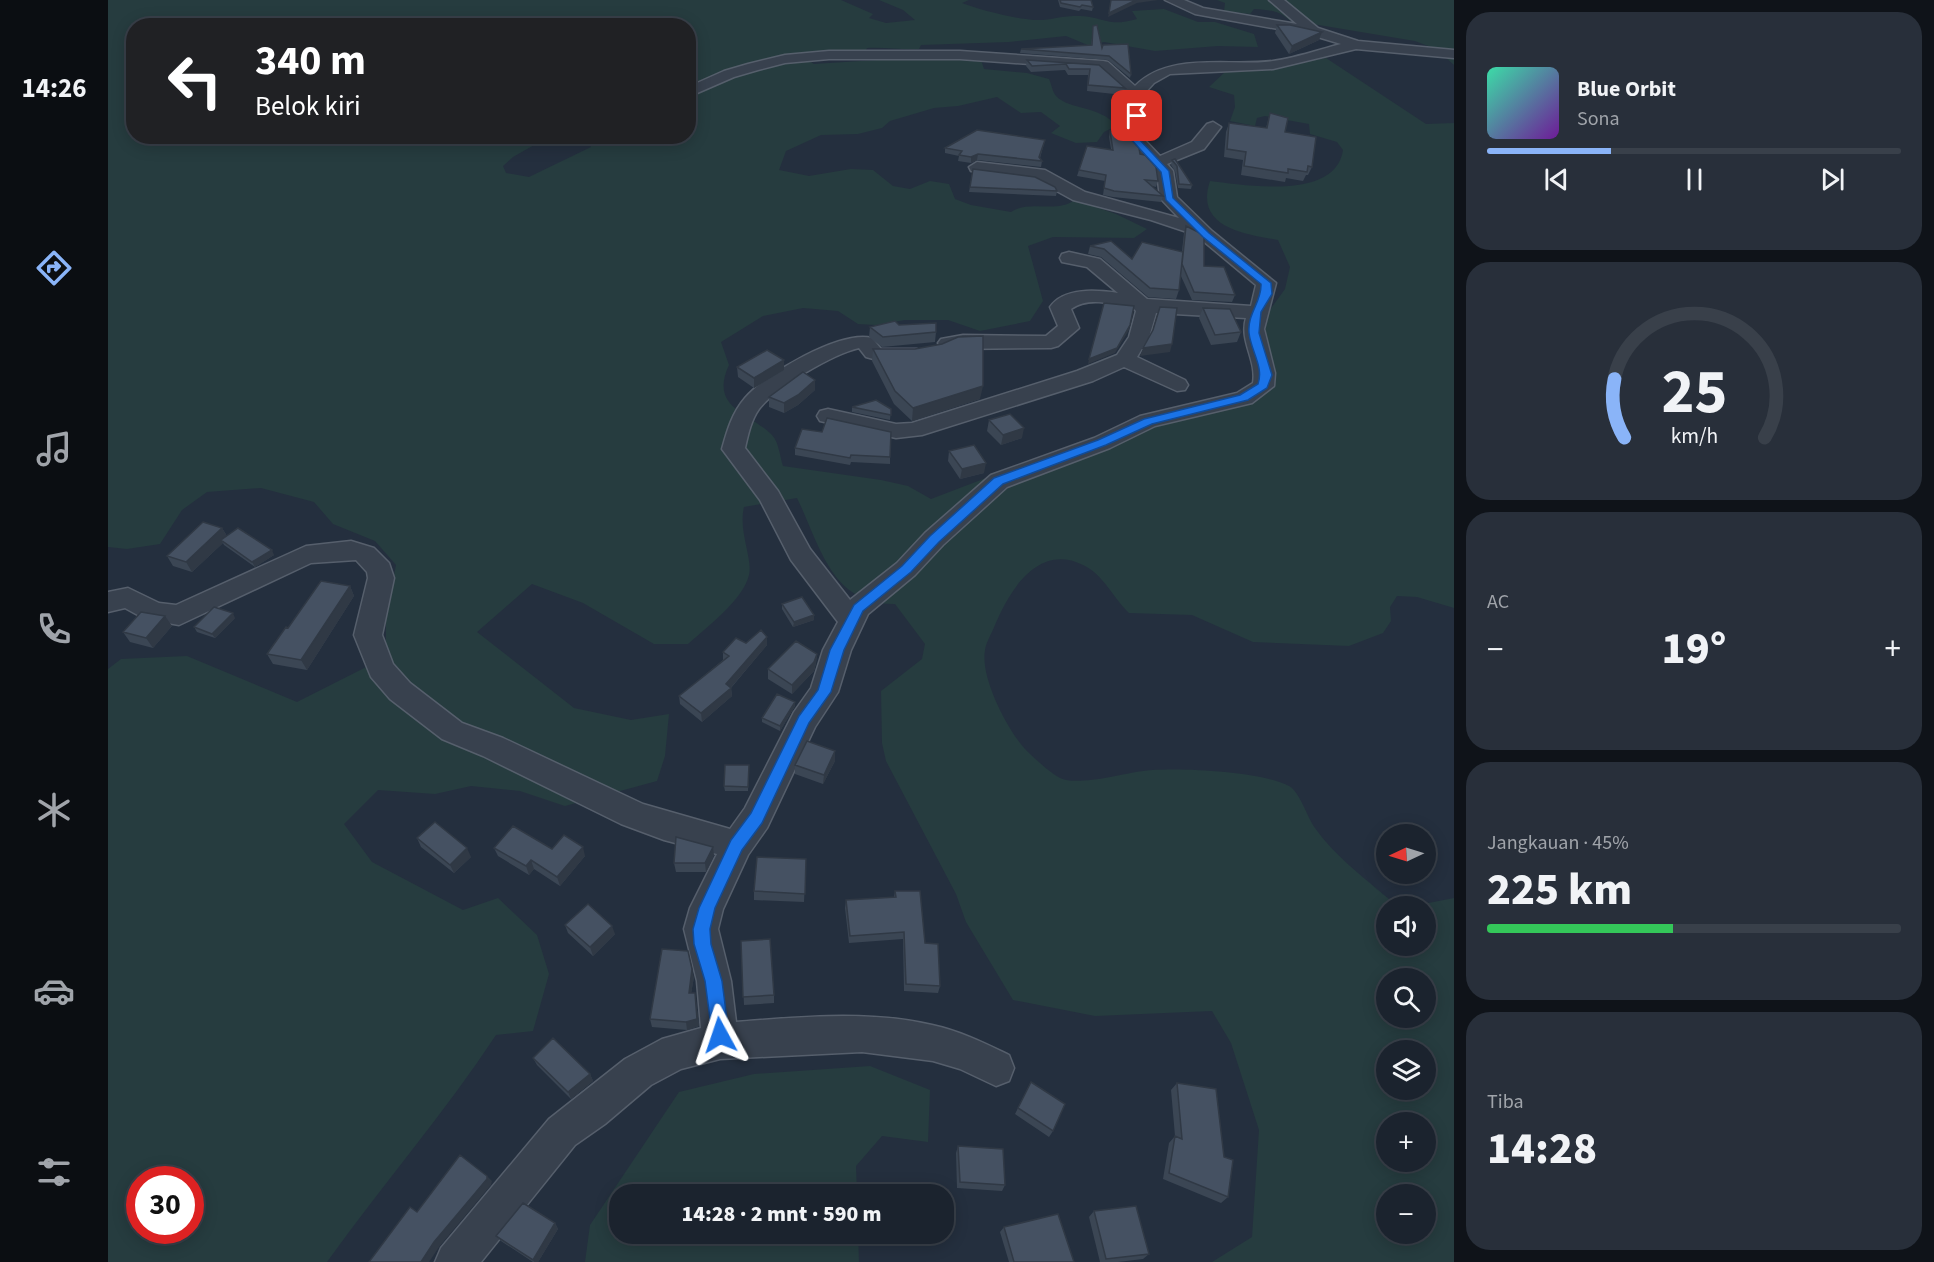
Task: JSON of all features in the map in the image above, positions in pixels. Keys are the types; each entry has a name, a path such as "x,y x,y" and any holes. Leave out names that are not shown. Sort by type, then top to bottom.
{"street":[{"path":"1172,0 1200,11 1314,31 1356,45 1454,54"},
{"path":"1276,0 1314,31"},
{"path":"1135,94 1149,80 1167,70 1274,65 1356,45"},
{"path":"696,89 721,77 753,67 785,59 829,55 856,57 960,55 1109,68 1135,94 1138,105 1133,137 1165,171 1169,198 1206,235 1266,283 1267,294 1256,312 1254,337 1266,375 1263,386 1258,390 1244,398 1148,422 1102,443 999,481 934,539 906,569 872,594 851,620 831,665 824,692 804,720 756,818 737,845 707,908 701,929 714,981 720,1041"},
{"path":"1158,161 1189,151 1210,135 1213,127"},
{"path":"977,167 1039,174 1079,196 1157,216 1206,235"},
{"path":"828,416 896,430 914,430 1085,376 1124,359 1138,342 1144,326 1146,311 1093,263 1070,258"},
{"path":"851,620 800,554 770,497 733,449 742,416 756,399 846,344 862,342 868,345 873,353 881,355 937,350 944,348 949,341 1051,342 1069,328 1060,307 1072,300 1116,298 1143,306 1256,312"},
{"path":"1124,359 1177,385"},
{"path":"108,602 128,598 154,612 180,615 306,555 351,550 365,554 380,569 381,579 368,635 381,669 400,691 452,731 493,747 632,814 664,826 737,845"},
{"path":"455,1262 562,1132 592,1111 638,1072 675,1052 720,1041 825,1034 883,1036 947,1047 980,1058 996,1068"}],"green space":[{"path":"108,0 841,0 873,14 869,18 886,23 915,20 903,10 879,0 969,0 962,3 998,14 1035,20 1086,16 1118,22 1137,19 1132,11 1164,9 1198,22 1215,22 1254,34 1258,47 1218,46 1155,51 1104,42 1090,46 1066,36 1009,42 921,45 919,49 867,48 865,52 828,51 810,54 809,61 814,64 876,60 981,60 984,69 1027,73 1049,79 1054,93 1059,98 1102,114 1116,126 1104,132 1097,142 1076,143 1051,133 1060,126 1041,112 1021,113 997,97 958,106 934,108 890,121 882,128 858,134 821,135 786,151 779,170 809,176 851,169 873,170 893,186 910,189 930,181 949,184 955,199 971,205 1011,212 1027,207 1059,206 1075,200 1116,214 1147,229 1134,238 1053,237 1028,246 1043,301 1030,321 980,331 948,320 905,320 876,325 858,324 838,311 803,308 763,316 721,342 729,365 724,379 724,391 728,400 772,435 778,446 783,466 908,486 931,499 1170,408 1263,394 1275,383 1261,342 1261,322 1285,289 1290,267 1278,240 1238,231 1216,219 1209,209 1207,197 1210,181 1265,186 1307,183 1324,177 1337,166 1343,150 1337,142 1310,134 1309,124 1265,116 1257,118 1255,126 1230,121 1235,107 1234,95 1209,87 1226,71 1256,70 1326,58 1426,124 1454,123 1454,608 1417,597 1397,596 1390,607 1391,621 1383,633 1349,646 1253,642 1192,615 1129,613 1090,569 1067,560 1053,560 1028,573 1009,597 987,644 985,661 996,702 1010,729 1025,749 1046,769 1060,778 1076,781 1150,770 1214,771 1276,781 1293,789 1323,839 1385,896 1376,896 1376,956 1436,956 1436,902 1454,898 1454,1262 1212,1262 1252,1237 1259,1130 1231,1043 1212,1011 1095,1016 1013,1000 966,922 956,894 886,761 882,743 881,691 922,659 925,644 895,604 873,602 856,594 842,583 821,552 797,498 744,507 743,526 750,568 749,575 740,594 688,644 654,644 583,603 532,584 477,632 574,708 631,720 669,714 665,756 657,781 565,806 520,791 471,786 435,794 378,790 344,824 372,862 463,910 498,898 537,935 549,974 533,1031 496,1035 327,1262 108,1262 108,669 121,659 187,656 297,702 386,657 386,617 396,565 375,541 333,524 314,502 261,488 207,492 182,510 160,544 127,549 108,547"},
{"path":"1217,0 1454,0 1454,65 1436,49 1415,41 1289,20 1269,10 1254,9 1250,14 1224,11 1225,3"},
{"path":"870,1066 930,1090 928,1142 882,1136 856,1166 857,1184 617,1184 679,1092 754,1074"},
{"path":"609,1197 609,1244 858,1244 859,1262 585,1262 590,1225"}],"building":[{"path":"1060,0 1091,0 1093,7 1061,3"},
{"path":"1111,0 1136,0 1109,13"},
{"path":"1097,25 1102,48 1103,45 1128,44 1131,74 1109,56 1021,49 1092,45 1093,26"},
{"path":"1277,25 1290,25 1322,32 1292,46"},
{"path":"1027,60 1099,65 1125,88 1088,85 1090,69 1069,69 1066,64 1032,66"},
{"path":"1270,113 1288,118 1285,132 1316,137 1312,167 1308,166 1307,172 1288,169 1288,173 1244,166 1246,152 1227,149 1229,123 1267,128"},
{"path":"977,130 1045,140 1039,157 1042,161 978,154 971,157 959,155 962,151 945,148"},
{"path":"1110,131 1125,132 1139,148 1140,154 1145,155 1156,167 1158,181 1145,180 1163,196 1104,188 1106,175 1079,170 1087,146 1113,150"},
{"path":"1175,159 1192,185 1179,184 1177,166 1172,160"},
{"path":"973,169 1035,177 1055,187 1057,191 970,187"},
{"path":"1186,226 1204,235 1204,266 1224,267 1235,295 1194,292 1182,264"},
{"path":"1111,241 1132,259 1142,242 1183,252 1179,290 1150,288 1104,249 1090,246"},
{"path":"1104,303 1134,306 1130,325 1117,348 1089,359"},
{"path":"1160,307 1177,308 1172,344 1143,348 1153,330"},
{"path":"1203,308 1230,309 1241,332 1215,335"},
{"path":"895,321 899,325 936,323 936,332 883,337 870,327"},
{"path":"983,336 983,386 913,408 895,391 873,349 915,349 942,344 958,337"},
{"path":"767,350 784,360 754,378 737,367"},
{"path":"803,372 815,380 798,395 784,403 769,397"},
{"path":"876,400 891,409 891,415 852,407"},
{"path":"1010,414 1024,428 1003,435 989,420"},
{"path":"827,418 891,432 890,457 851,455 850,458 795,448 802,429 822,432"},
{"path":"974,445 986,463 962,469 949,451"},
{"path":"203,522 222,528 186,562 167,556"},
{"path":"238,528 272,550 252,562 221,540"},
{"path":"321,581 350,586 301,660 267,654 286,627 288,628"},
{"path":"802,597 814,615 794,622 782,604"},
{"path":"214,607 233,613 212,634 194,627"},
{"path":"141,612 165,616 146,638 123,632"},
{"path":"761,630 767,637 726,684 731,688 701,713 679,696 729,656 723,652 736,638 746,643"},
{"path":"796,641 817,654 814,662 792,685 768,669"},
{"path":"777,694 795,702 780,726 762,718"},
{"path":"807,741 835,751 824,775 795,765"},
{"path":"725,765 749,765 748,787 724,786"},
{"path":"435,822 467,848 450,865 417,838"},
{"path":"513,826 552,849 564,835 583,847 557,877 531,860 526,866 494,848"},
{"path":"676,837 713,847 705,863 674,863"},
{"path":"757,857 806,859 805,894 754,891"},
{"path":"895,891 920,891 925,943 938,944 940,986 906,984 904,932 850,936 846,900 896,897"},
{"path":"588,904 612,926 590,947 565,925"},
{"path":"770,939 774,995 743,997 741,941"},
{"path":"662,949 688,951 692,969 689,993 695,993 697,1019 686,1022 650,1019"},
{"path":"553,1038 590,1074 568,1092 533,1058"},
{"path":"1031,1082 1065,1104 1053,1131 1018,1108"},
{"path":"1177,1083 1216,1089 1224,1157 1233,1160 1228,1197 1169,1173 1175,1136 1182,1139"},
{"path":"958,1146 1003,1149 1005,1185 960,1182"},
{"path":"460,1155 487,1176 487,1179 434,1242 421,1262 369,1262 410,1207 417,1212"},
{"path":"523,1203 555,1223 533,1260 496,1236"},
{"path":"1136,1206 1149,1254 1106,1259 1094,1211"},
{"path":"1058,1214 1074,1262 1014,1262 1004,1227"}],"route":[{"path":"720,1035 714,981 701,929 707,908 737,845 756,818 804,720 824,692 837,650 858,608 872,594 906,569 934,539 999,481 1012,474 1102,443 1148,422 1244,398 1263,386 1266,375 1254,333 1256,312 1267,294 1266,283 1206,235 1169,198 1165,171 1133,137 1132,130 1137,116"}]}
